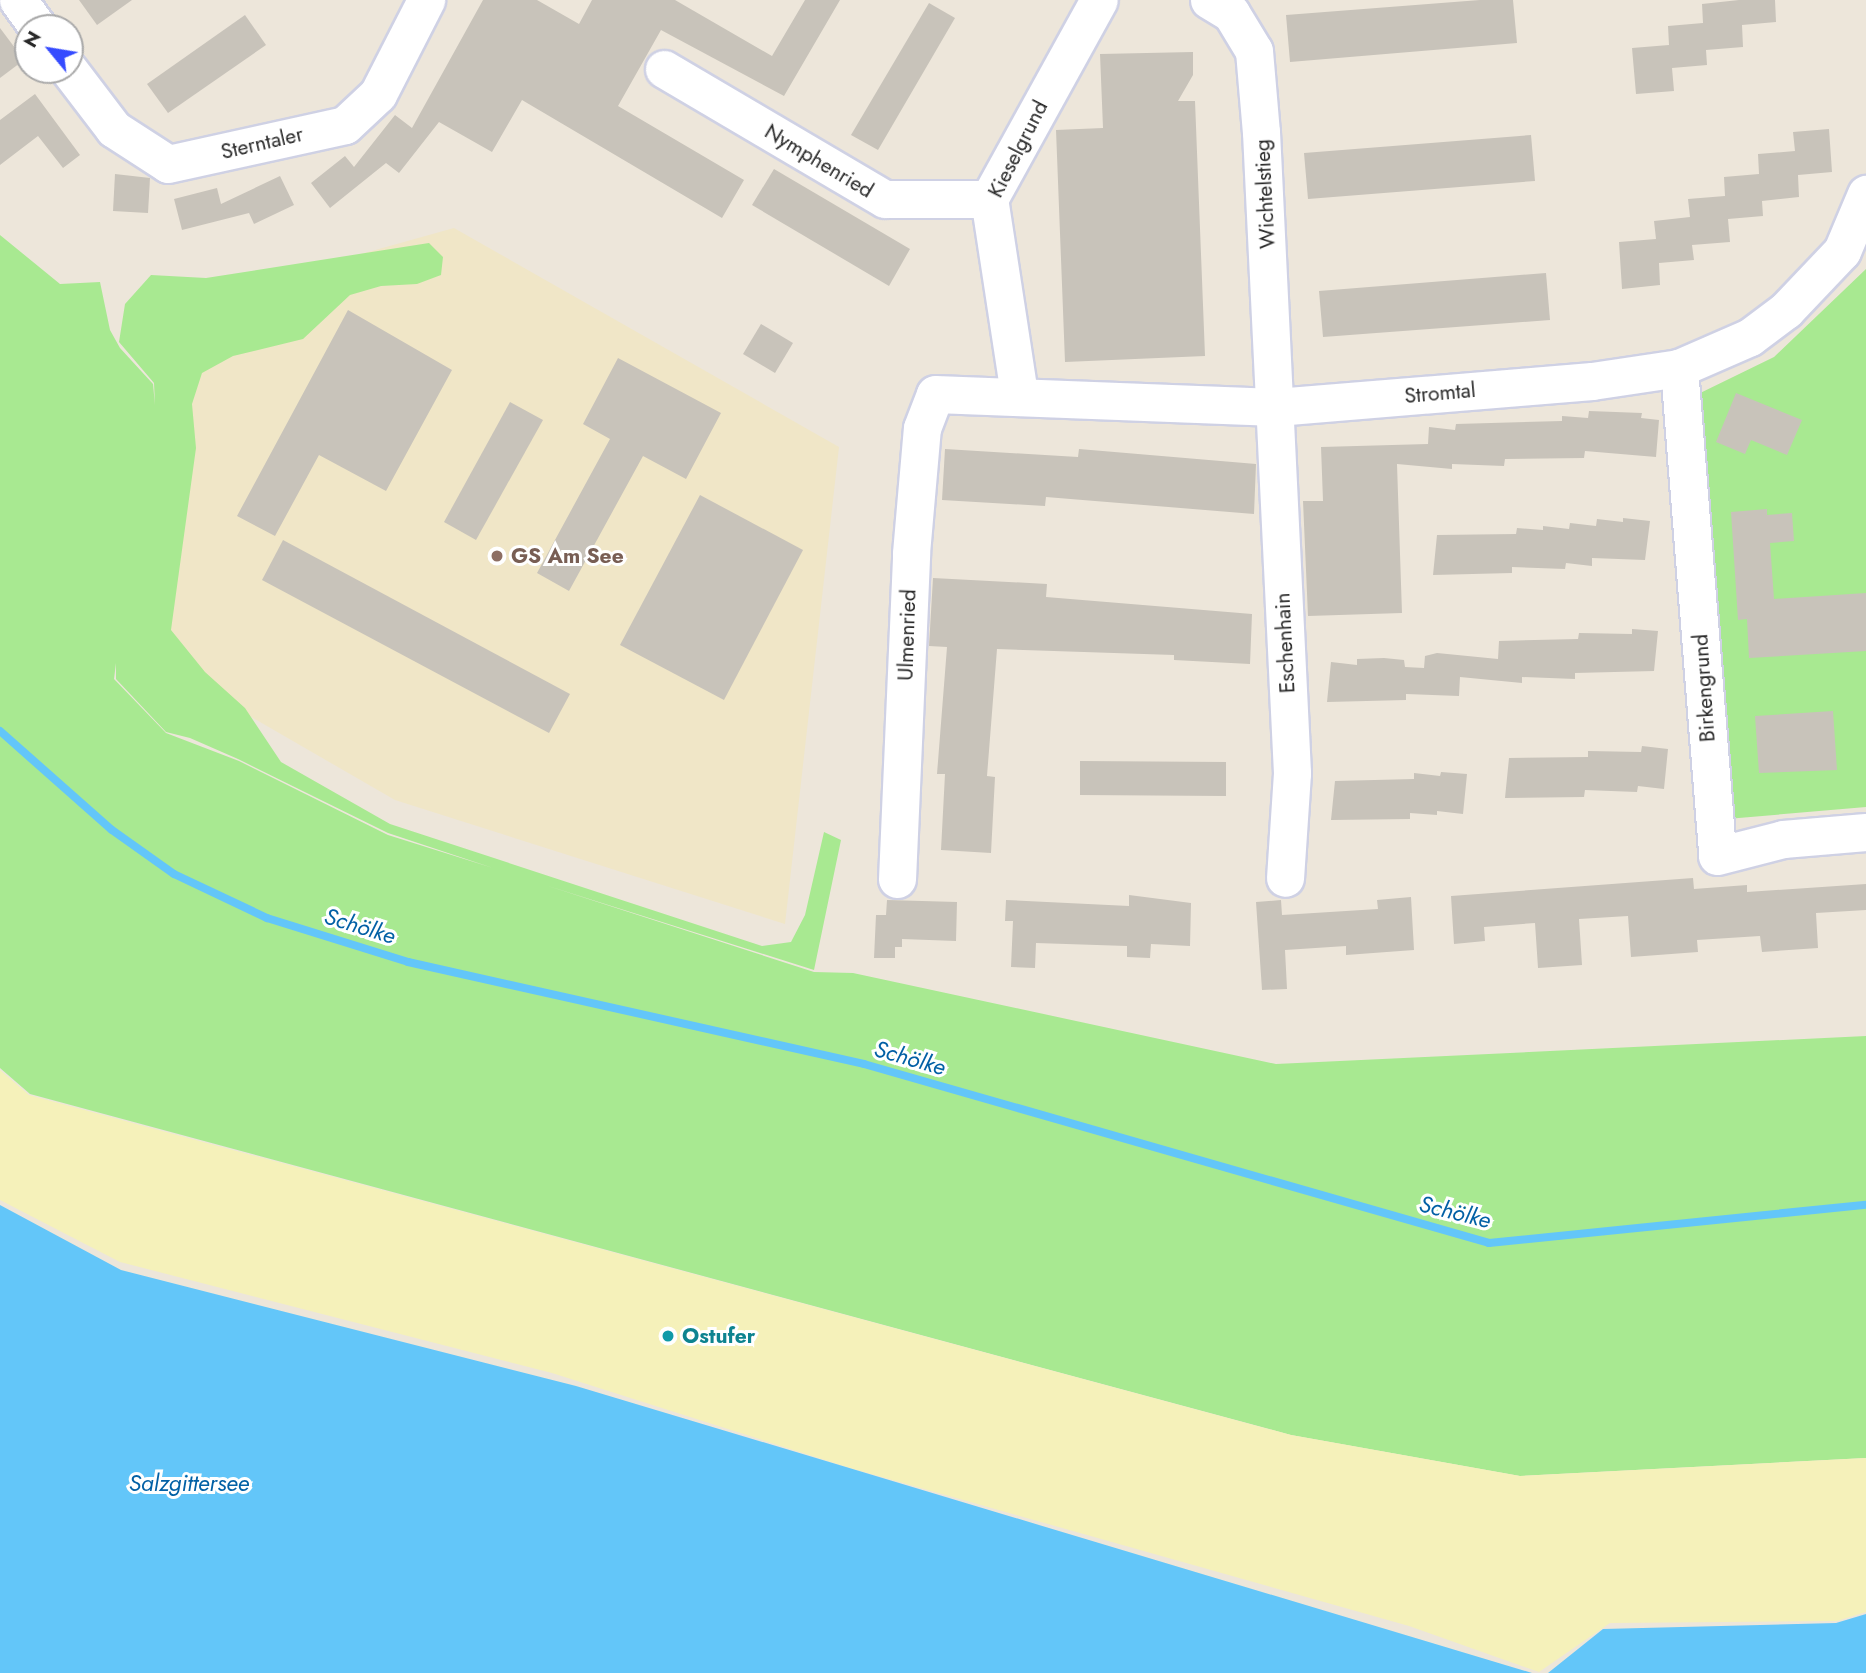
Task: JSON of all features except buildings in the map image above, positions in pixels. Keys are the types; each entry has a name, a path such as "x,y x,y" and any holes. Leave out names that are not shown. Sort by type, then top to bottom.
{"street":[{"name":"Sterntaler","path":"80,84 114,129 168,164 345,125 378,94 426,0"},
{"name":"Kieselgrund","path":"1019,394 989,199 1099,0"},
{"name":"Wichtelstieg","path":"1209,0 1231,13 1254,51 1276,407"},
{"name":"Nymphenried","path":"664,69 885,199 989,199"},
{"name":"Stromtal","path":"935,394 1019,394 1276,407 1592,381 1679,368 1749,337 1786,310 1842,251 1866,194"},
{"name":"Birkengrund","path":"1679,368 1717,856 1783,839 1866,832"},
{"name":"Ulmenried","path":"897,879 911,553 922,428 935,394"},
{"name":"Eschenhain","path":"1276,407 1293,773 1284,878"}],"shaded area":[{"name":"GS Am See","path":"454,228 839,447 785,924 395,800 163,666 175,306"}],"green space":[{"path":"0,235 60,284 100,282 110,330 120,348 153,384 155,405 154,383 119,342 125,304 151,275 206,278 429,243 443,257 441,275 417,284 381,286 350,295 303,339 233,356 202,373 192,404 196,448 171,630 205,672 245,708 281,762 390,824 762,946 791,942 805,915 824,832 841,840 814,970 545,885 814,972 853,973 1276,1064 1866,1036 1866,1458 1520,1476 1291,1435 30,1094 0,1068","holes":["116,663 116,679 166,732 190,738 238,759 388,833 493,868 388,835 239,761 166,733 114,679"]},
{"path":"1866,269 1866,807 1727,819 1692,397 1774,357"}],"sand":[{"name":"Ostufer","path":"0,1070 29,1095 1291,1435 1520,1476 1866,1458 1866,1612 1837,1621 1610,1623 1539,1672 1409,1626 850,1468 552,1373 120,1262 0,1200"}],"water":[{"name":"Salzgittersee","path":"0,1205 121,1270 576,1386 1532,1673 0,1673"},
{"path":"1866,1614 1866,1673 1548,1673 1603,1629 1836,1623"}],"waterway":[{"name":"Schölke","path":"0,731 112,830 174,874 267,918 408,962 864,1064 1489,1243 1866,1205"}],"place":[{"name":"GS Am See","path":"497,556"},
{"name":"Ostufer","path":"668,1336"}]}
